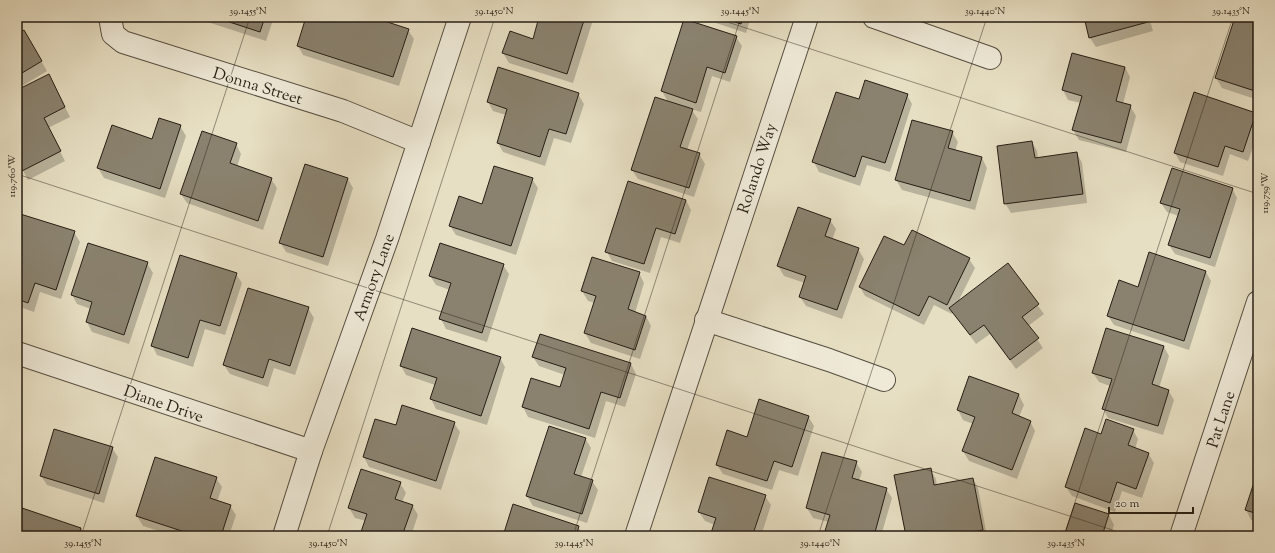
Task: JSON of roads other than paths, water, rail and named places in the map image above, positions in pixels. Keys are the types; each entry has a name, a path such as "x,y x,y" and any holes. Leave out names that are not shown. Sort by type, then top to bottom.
{"street":[{"name":"Donna Street","path":"110,17 113,34 123,42 343,111 419,142"},
{"name":"Armory Lane","path":"284,536 311,451 388,239 460,17"},
{"name":"Rolando Way","path":"636,536 806,17"},
{"path":"874,17 990,58"},
{"name":"Pat Lane","path":"1181,536 1258,302"},
{"path":"706,320 829,360 884,380"},
{"name":"Diane Drive","path":"17,355 311,451"}]}
